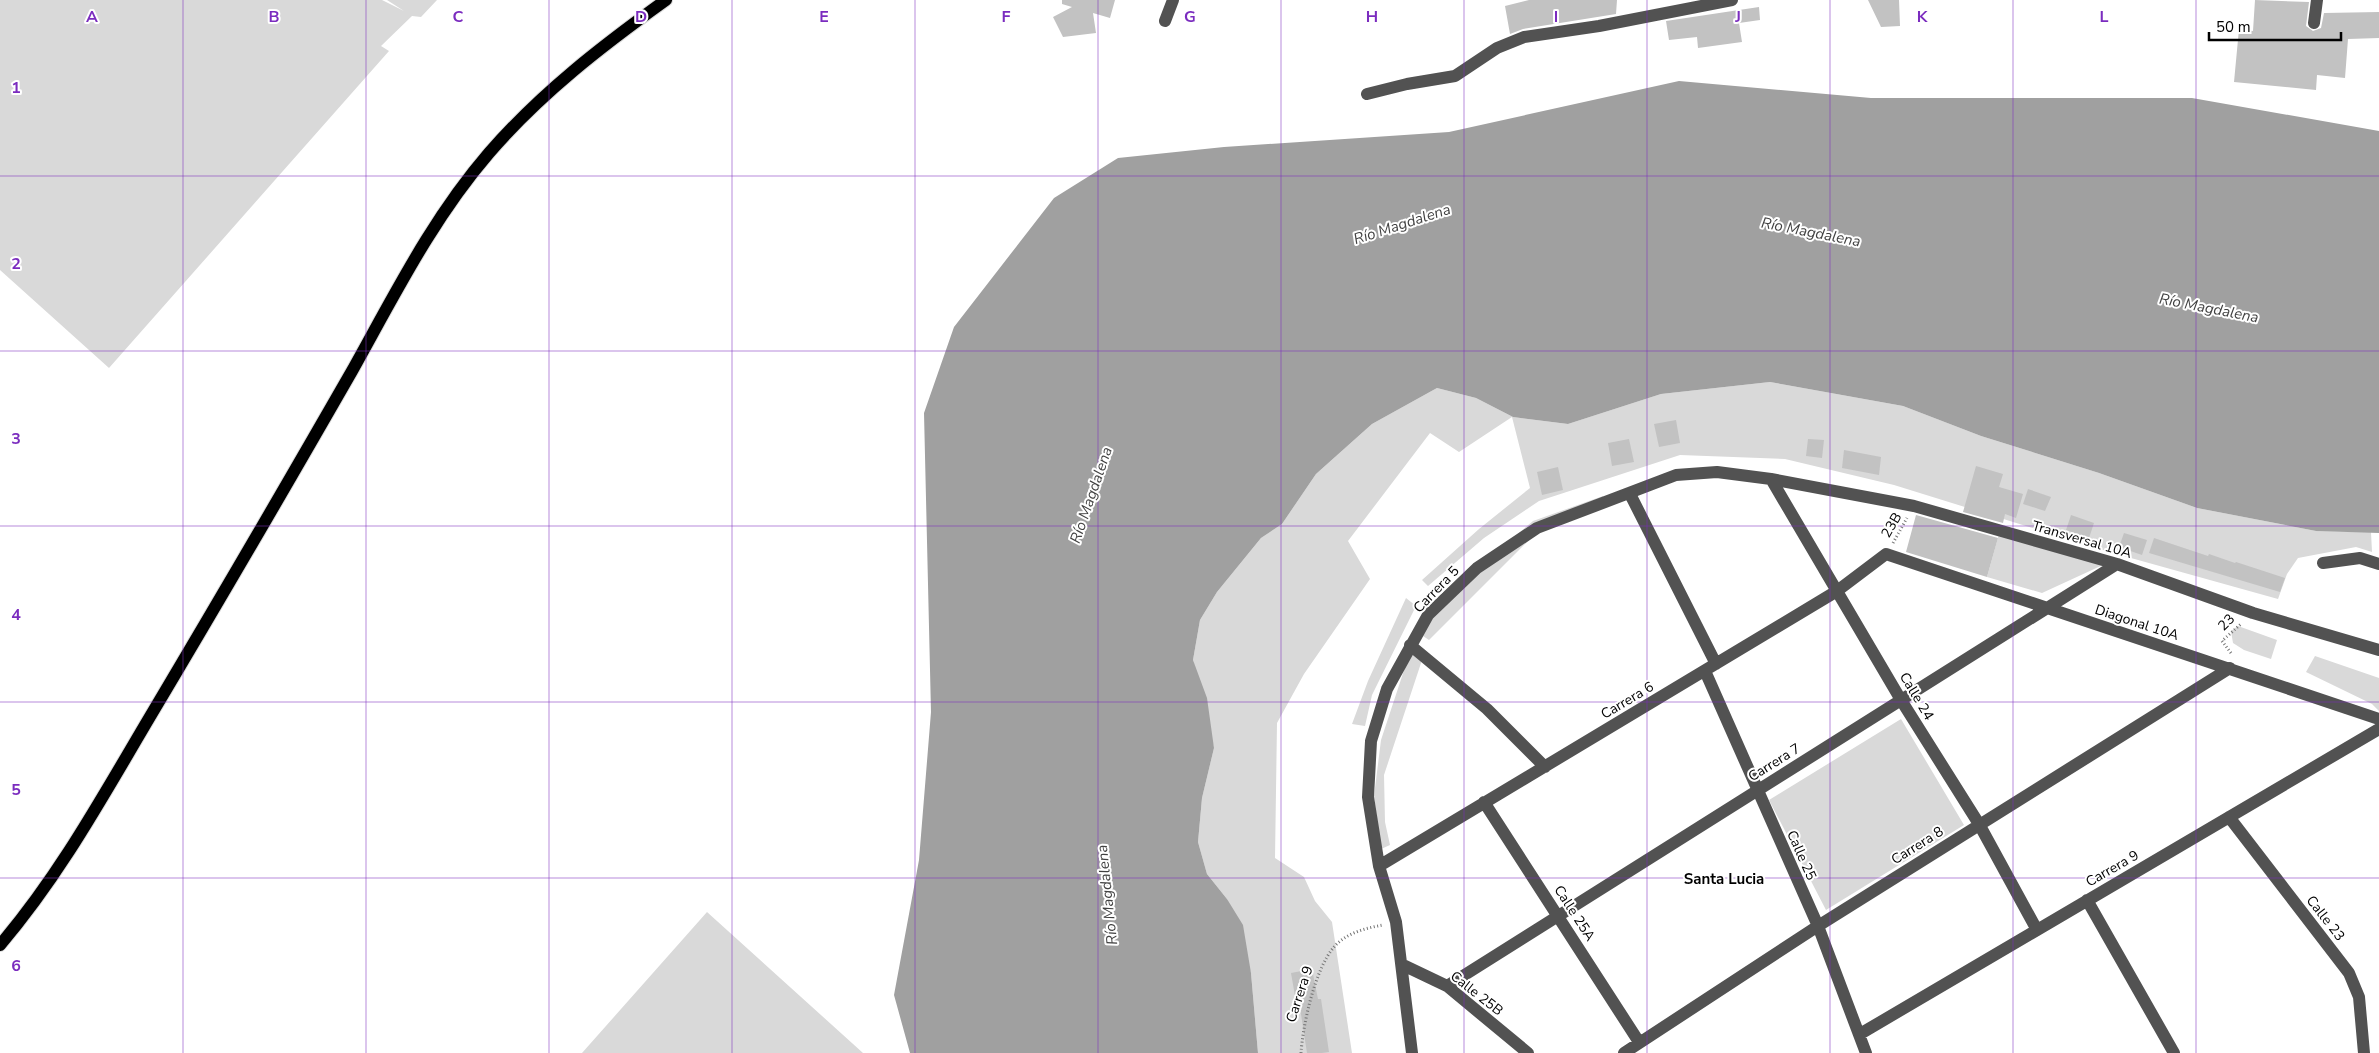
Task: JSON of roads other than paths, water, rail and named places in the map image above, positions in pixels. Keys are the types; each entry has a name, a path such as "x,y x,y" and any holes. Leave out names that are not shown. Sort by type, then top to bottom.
{"main road":[{"path":"0,945 28,913 65,859 262,527 413,259 453,198 489,153 532,107 595,51 666,0"}],"street":[{"path":"1165,21 1173,0"},
{"path":"1367,94 1407,84 1454,76 1496,48 1524,37 1599,26 1732,0"},
{"path":"2314,22 2317,0"},
{"name":"Carrera 5","path":"1412,1053 1396,922 1379,866 1368,797 1371,742 1387,689 1428,614 1477,568 1537,528 1676,475 1717,472 1771,479"},
{"name":"Transversal 10A","path":"1771,479 1914,506 2117,564 2253,612 2379,650"},
{"name":"Calle 24","path":"1771,479 1901,700 1979,824 2036,930"},
{"name":"Calle 25","path":"1630,494 1710,667 1757,791 1818,926 1866,1053"},
{"name":"Carrera 6","path":"1379,866 1837,591 1886,554"},
{"name":"Diagonal 10A","path":"1886,554 2379,719"},
{"path":"2323,563 2360,558 2379,564"},
{"name":"Carrera 7","path":"1447,986 2117,564"},
{"path":"1410,645 1487,709 1545,766"},
{"name":"Carrera 8","path":"1624,1053 1818,926 2230,668"},
{"name":"Carrera 9","path":"1860,1034 2379,729"},
{"name":"Calle 25A","path":"1484,802 1560,916 1639,1042"},
{"name":"Calle 23","path":"2229,817 2349,973 2358,997 2364,1053"},
{"path":"2087,900 2174,1053"},
{"name":"Calle 25B","path":"1402,965 1447,986 1528,1053"}],"water":[{"name":"Río Magdalena","path":"1679,81 1871,98 2192,98 2379,131 2379,533 2316,531 2197,508 2099,473 1981,436 1903,406 1770,382 1661,394 1568,424 1513,417 1476,398 1437,388 1372,424 1316,474 1282,524 1261,538 1217,592 1200,620 1193,660 1207,698 1214,748 1202,798 1198,842 1207,874 1227,899 1243,925 1251,973 1258,1053 910,1053 894,995 919,860 931,712 924,413 954,327 1054,198 1118,158 1224,147 1449,132"}],"district":[{"name":"Santa Lucia","path":"1724,879"}]}
